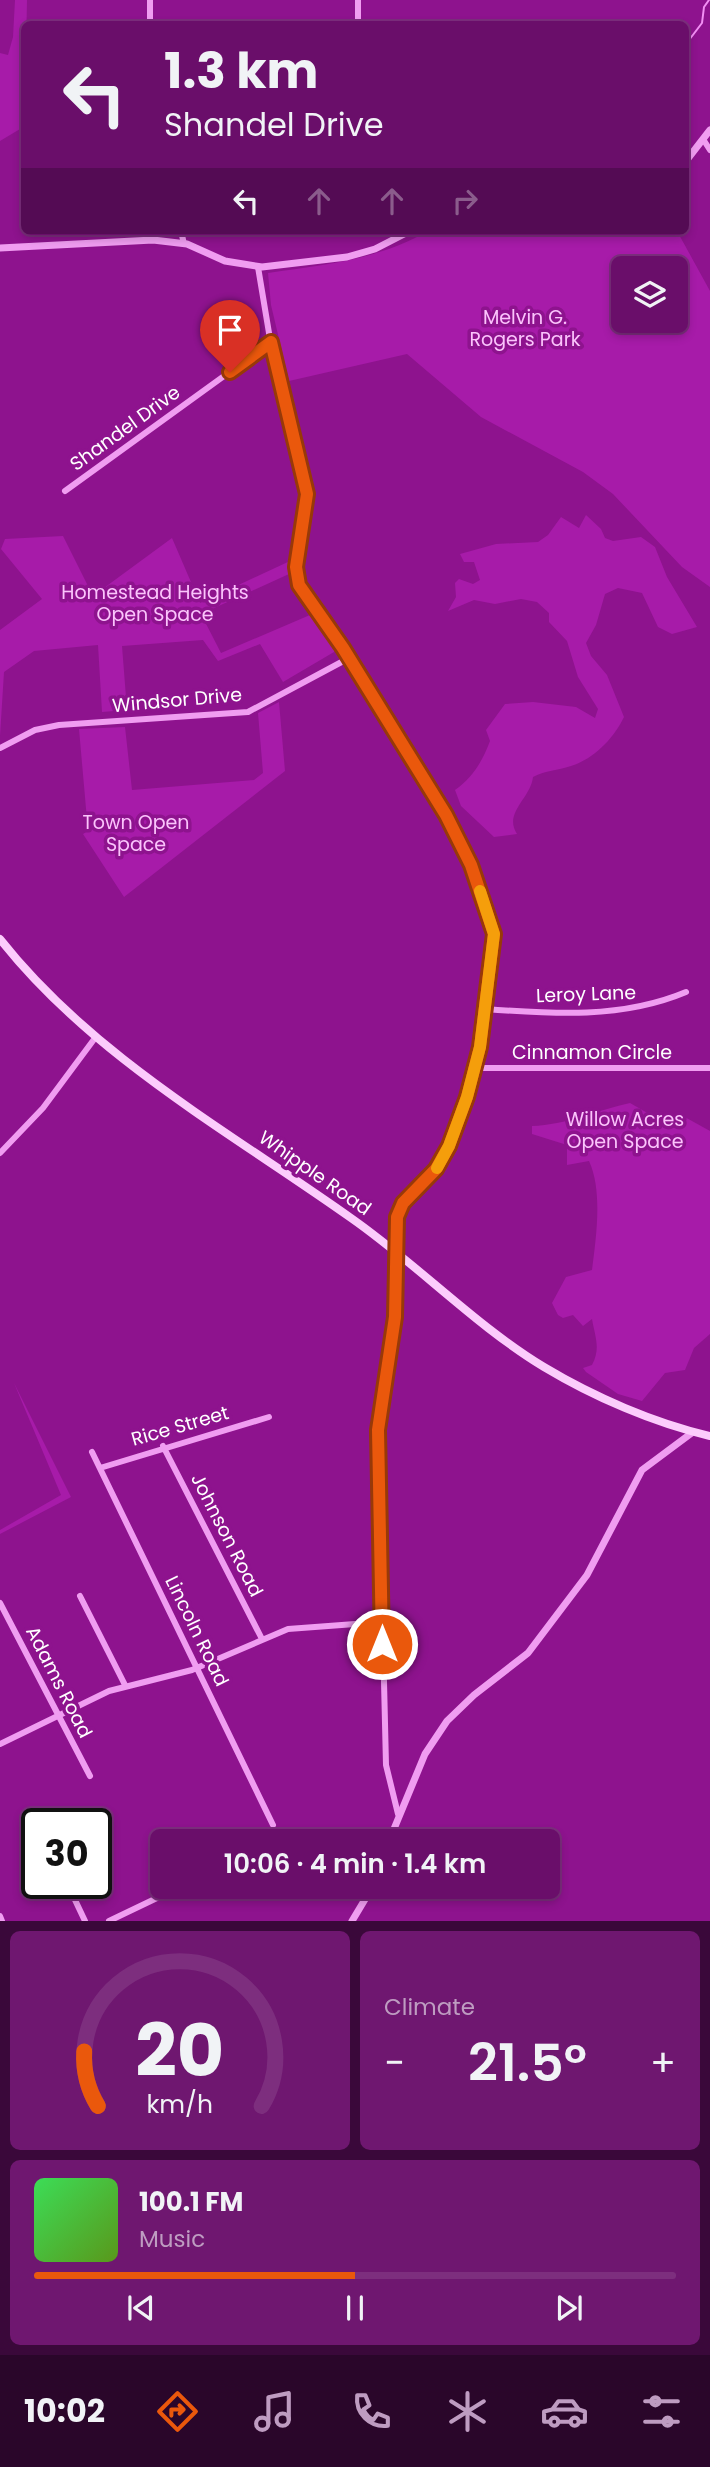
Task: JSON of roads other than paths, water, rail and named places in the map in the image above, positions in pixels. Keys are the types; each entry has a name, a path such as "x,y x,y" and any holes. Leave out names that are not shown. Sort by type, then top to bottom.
{"main road":[{"name":"Whipple Road","path":"0,939 29,976 95,1038 396,1250 544,1367 651,1418 710,1436"}],"street":[{"path":"150,0 150,21"},
{"path":"358,0 358,21"},
{"path":"689,157 710,130"},
{"path":"703,139 710,150"},
{"path":"182,235 184,244"},
{"path":"0,248 118,240 184,244 225,261 258,267 347,257 375,249 402,235"},
{"path":"258,267 271,342 307,494 296,567 299,585 349,658 446,815 471,865 494,934 485,1009 474,1068 449,1146 436,1169 403,1203 397,1217 395,1317 378,1430 386,1765 398,1814"},
{"name":"Shandel Drive","path":"65,491 271,342"},
{"name":"Windsor Drive","path":"0,748 35,730 59,725 248,712 349,658"},
{"name":"Leroy Lane","path":"485,1009 575,1013 626,1010 664,1002 686,992"},
{"path":"0,1153 43,1108 95,1038"},
{"name":"Cinnamon Circle","path":"474,1068 710,1068"},
{"name":"Rice Street","path":"100,1468 163,1446 269,1417"},
{"path":"393,1829 425,1754 447,1721 474,1695 528,1653 587,1575 642,1470 693,1432"},
{"name":"Johnson Road","path":"163,1446 262,1639"},
{"name":"Lincoln Road","path":"92,1452 273,1825"},
{"path":"80,1596 125,1685"},
{"name":"Adams Road","path":"0,1603 90,1776"},
{"path":"0,1744 125,1685 197,1668 288,1629 382,1622"},
{"path":"74,1899 85,1921"},
{"path":"109,1921 155,1899"},
{"path":"352,1921 365,1899"},
{"path":"0,1916 2,1921"}],"waterway":[{"path":"689,40 702,23 704,7 709,0"}],"park label":[{"name":"Melvin G. Rogers Park","path":"525,328"},
{"name":"Homestead Heights Open Space","path":"155,603"},
{"name":"Town Open Space","path":"136,833"},
{"name":"Willow Acres Open Space","path":"625,1130"}]}
